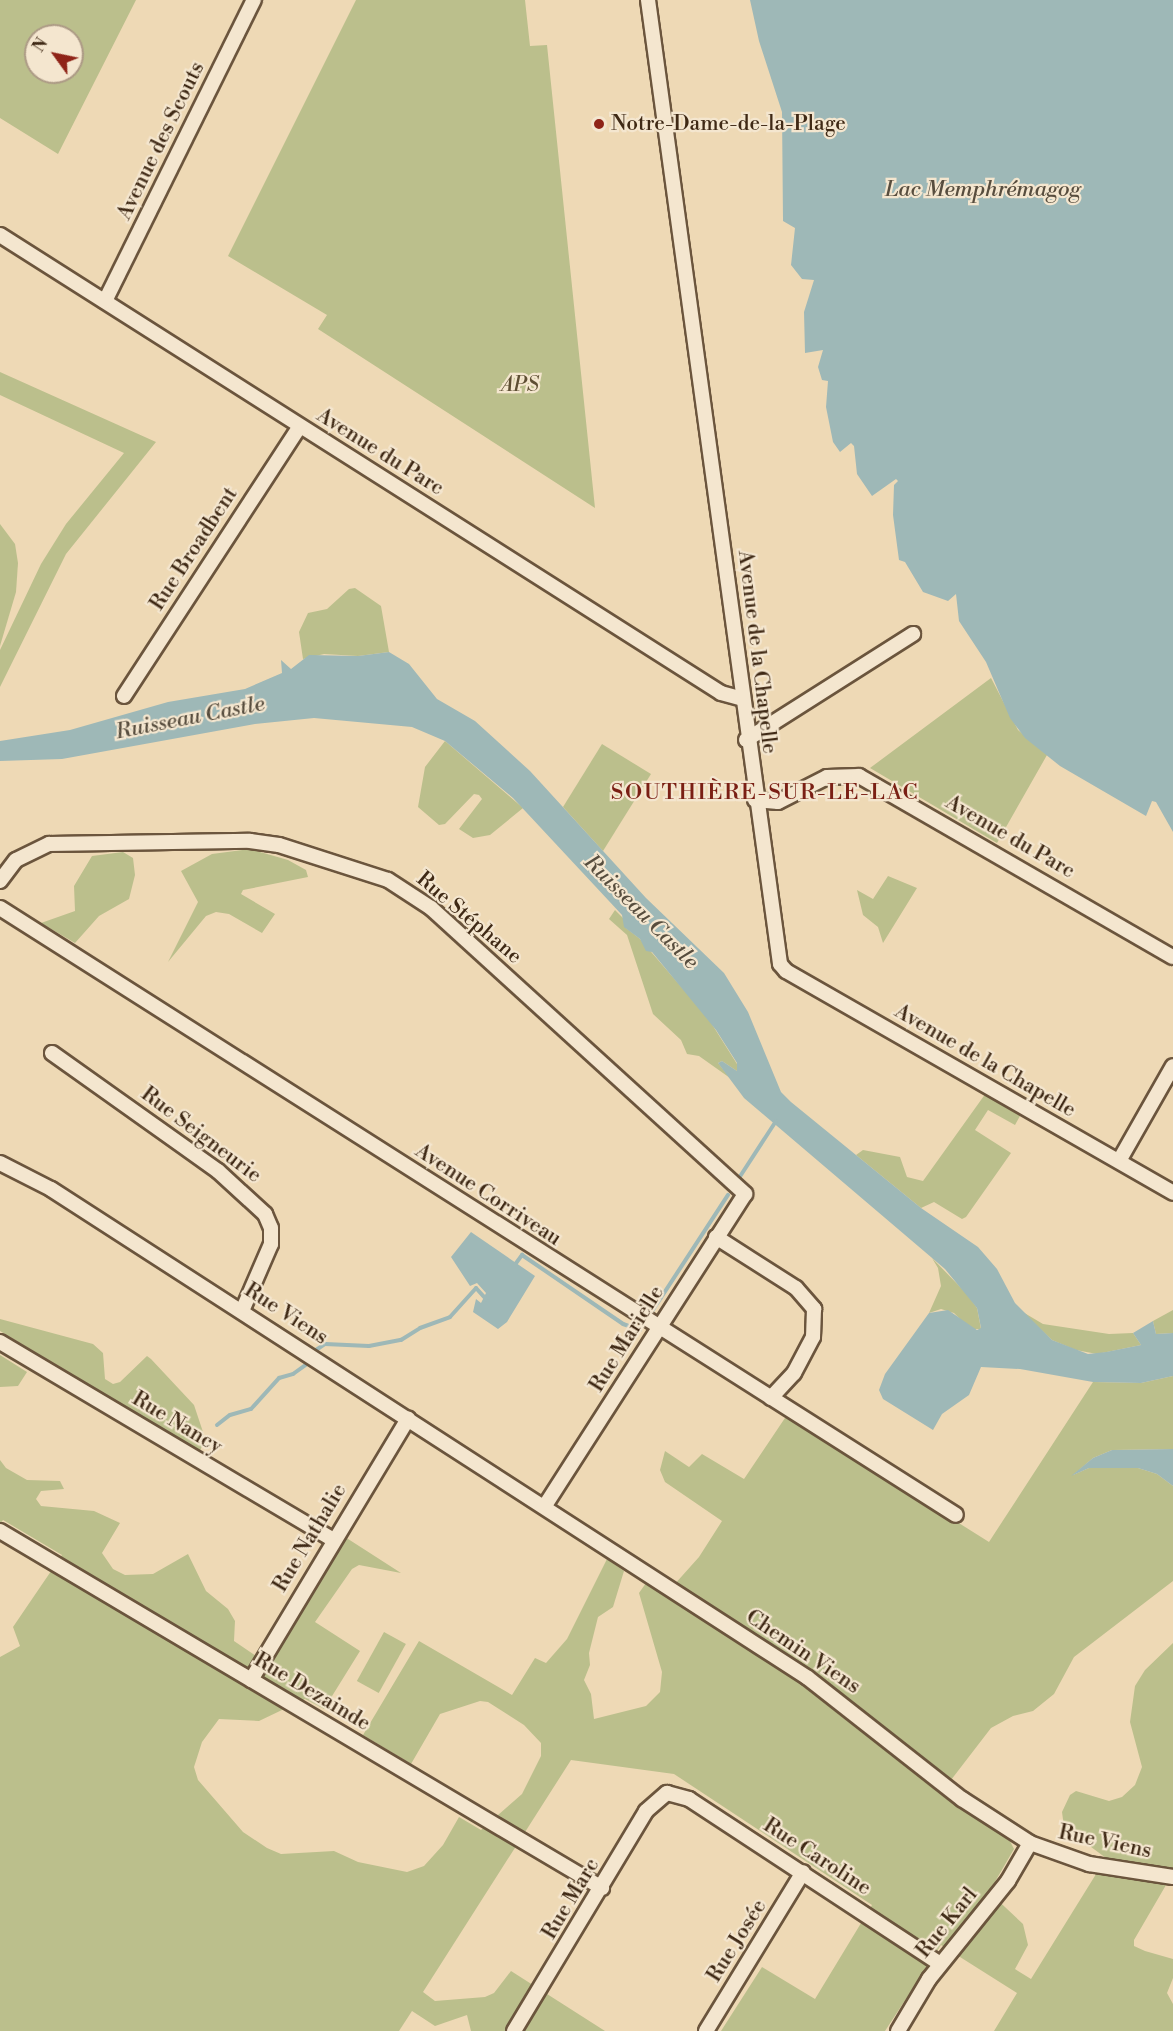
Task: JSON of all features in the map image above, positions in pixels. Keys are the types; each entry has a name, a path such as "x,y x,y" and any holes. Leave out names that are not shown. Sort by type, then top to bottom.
{"street":[{"name":"Avenue des Scouts","path":"105,301 254,0"},
{"name":"Avenue de la Chapelle","path":"648,0 746,740 778,959 783,968 1173,1193"},
{"name":"Avenue du Parc","path":"0,235 721,693 741,698"},
{"name":"Rue Broadbent","path":"124,696 300,426"},
{"path":"746,740 913,634"},
{"name":"Avenue du Parc","path":"755,800 778,801 827,777 859,776 1173,957"},
{"name":"Rue Stéphane","path":"0,881 16,860 49,844 250,841 286,847 388,880 431,909 745,1194"},
{"name":"Avenue Corriveau","path":"0,908 658,1329 956,1515"},
{"name":"Rue Seigneurie","path":"52,1053 218,1171 265,1214 271,1228 271,1244 242,1311"},
{"path":"1119,1161 1173,1066"},
{"name":"Rue Viens","path":"0,1163 51,1190 545,1506"},
{"name":"Rue Marielle","path":"545,1506 745,1194"},
{"path":"717,1237 796,1288 814,1310 813,1337 794,1373 771,1398"},
{"name":"Rue Nancy","path":"0,1342 333,1540"},
{"name":"Rue Nathalie","path":"251,1680 333,1540 408,1419"},
{"name":"Chemin Viens","path":"545,1506 808,1678 962,1798 1030,1843"},
{"name":"Rue Dezainde","path":"0,1531 603,1888"},
{"name":"Rue Marc","path":"514,2031 603,1888 646,1811 667,1793"},
{"name":"Rue Caroline","path":"667,1793 689,1798 940,1964"},
{"name":"Rue Viens","path":"1030,1843 1078,1862 1173,1877"},
{"name":"Rue Karl","path":"898,2031 940,1964 1008,1881 1030,1843"},
{"name":"Rue Josée","path":"706,2031 803,1872"}],"green space":[{"path":"0,0 136,0 58,154 0,118"},
{"name":"APS","path":"356,0 525,0 530,46 547,45 595,508 318,329 327,315 228,256"},
{"path":"0,372 156,442 66,554 0,687 0,650 41,564 66,524 124,453 0,395"},
{"path":"0,524 15,544 18,563 16,592 0,646"},
{"path":"355,588 381,606 389,652 358,656 324,654 303,659 299,632 308,613 327,609 349,589"},
{"path":"991,678 1018,730 1047,755 997,843 870,768"},
{"path":"445,741 523,808 490,835 473,838 459,829 482,799 479,795 474,794 445,824 439,825 418,807 425,767"},
{"path":"602,744 651,774 603,851 563,807"},
{"path":"250,849 288,860 306,870 308,877 243,890 241,894 275,914 262,933 229,914 216,912 206,916 168,962 198,902 181,871 212,854"},
{"path":"123,852 133,858 135,875 129,899 99,916 75,943 41,923 75,911 74,886 92,856"},
{"path":"888,876 917,888 883,943 878,927 863,915 857,890 873,899"},
{"path":"615,910 625,920 626,928 640,939 708,1018 737,1064 737,1071 722,1061 718,1063 730,1078 699,1056 687,1054 681,1040 653,1014 627,935 609,919"},
{"path":"986,1093 1021,1114 1015,1125 988,1110 975,1130 1011,1153 966,1217 962,1219 934,1202 921,1208 856,1155 863,1150 900,1157 907,1177 923,1181"},
{"path":"932,1258 967,1294 977,1308 981,1329 970,1329 954,1313 941,1309 929,1313 941,1286 938,1268"},
{"path":"1173,1310 1173,1333 1156,1334 1153,1321"},
{"path":"1021,1311 1043,1324 1109,1334 1133,1333 1141,1345 1097,1354 1076,1350 1052,1340"},
{"path":"0,1319 93,1344 103,1353 105,1379 113,1384 120,1382 147,1356 194,1405 205,1438 200,1451 0,1331"},
{"path":"0,1355 27,1372 18,1386 0,1387"},
{"path":"1173,1376 1173,1449 1112,1450 1093,1458 1073,1475 1089,1468 1138,1468 1157,1474 1173,1486 1173,1581 1074,1657 1054,1694 1033,1711 1013,1716 991,1728 941,1793 1010,1841 1014,1849 989,1892 1023,1924 1028,1945 1015,1969 1031,1979 1106,1858 1064,1827 1062,1812 1070,1795 1076,1791 1109,1801 1122,1797 1135,1785 1142,1767 1130,1722 1135,1686 1145,1670 1173,1643 1173,1873 1134,1940 1134,1946 1173,1959 1173,1978 1167,1993 1173,2004 1173,2031 994,2031 1017,1993 941,1945 885,2031 721,2031 762,1967 815,1999 872,1905 674,1774 571,1760 423,1992 435,2001 485,1997 494,1993 511,1971 605,2031 471,2031 467,2015 435,2026 412,2011 399,2031 0,2031 0,1657 20,1646 13,1627 62,1555 3,1520 0,1524 0,1460 6,1468 27,1480 60,1481 64,1489 41,1491 36,1499 41,1506 94,1511 120,1523 102,1553 113,1569 125,1575 153,1574 188,1554 206,1591 228,1609 235,1621 234,1641 268,1664 345,1537 401,1573 359,1565 352,1569 315,1622 360,1651 324,1709 305,1699 259,1721 219,1719 202,1742 194,1767 198,1780 243,1832 267,1848 281,1854 334,1851 358,1862 407,1872 424,1866 443,1845 459,1817 481,1830 522,1794 541,1756 541,1743 524,1725 488,1702 480,1701 440,1714 411,1764 363,1735 419,1641 512,1695 535,1658 546,1663 567,1639 607,1559 624,1571 613,1607 598,1617 589,1653 590,1665 584,1680 591,1694 594,1719 646,1706 660,1692 662,1672 639,1593 646,1583 665,1595 699,1557 722,1521 665,1482 660,1470 665,1451 689,1467 702,1454 744,1479 787,1415 989,1542 1093,1382 1141,1383"},
{"path":"384,1632 406,1644 379,1693 357,1681"}],"water":[{"name":"Lac Memphrémagog","path":"750,0 1173,0 1173,832 1156,802 1152,801 1146,816 1060,766 1025,738 1010,718 986,662 959,621 956,594 948,601 923,592 905,562 899,560 893,515 894,485 898,481 896,479 872,496 857,474 854,446 851,443 840,452 833,442 826,407 828,381 822,380 818,367 823,350 805,353 804,312 814,280 802,279 791,265 795,228 783,221 782,112 759,41"},
{"name":"Ruisseau Castle","path":"389,652 409,664 437,699 475,721 530,771 646,898 724,973 748,1012 781,1092 791,1102 921,1208 978,1247 997,1269 1015,1303 1052,1340 1088,1354 1106,1352 1141,1345 1133,1333 1153,1321 1156,1334 1173,1333 1173,1376 1141,1383 1093,1382 1020,1369 981,1367 969,1395 942,1414 933,1430 883,1399 879,1390 885,1374 929,1313 948,1310 977,1330 981,1328 977,1308 945,1269 744,1098 718,1063 722,1061 737,1071 737,1063 716,1030 652,952 646,951 640,939 624,927 622,915 513,798 445,741 412,727 314,718 255,724 62,759 0,761 0,741 70,730 168,702 245,689 282,673 281,660 291,669 309,655 358,656"},
{"path":"471,1232 535,1276 507,1322 498,1329 473,1312 476,1299 481,1303 486,1293 477,1283 470,1286 451,1257"},
{"path":"1173,1449 1173,1486 1157,1474 1138,1468 1089,1468 1071,1476 1093,1458 1112,1450"}],"waterway":[{"path":"739,1178 776,1121"},
{"path":"651,1313 728,1195"},
{"path":"514,1266 522,1255 623,1324 640,1330"},
{"path":"316,1350 325,1344 369,1346 401,1340 420,1328 450,1317 476,1288 486,1299"},
{"path":"217,1425 230,1415 251,1409 279,1378 293,1374 307,1364"}],"place":[{"name":"Notre-Dame-de-la-Plage","path":"599,124"}],"district":[{"name":"SOUTHIÈRE-SUR-LE-LAC","path":"765,793"}]}
